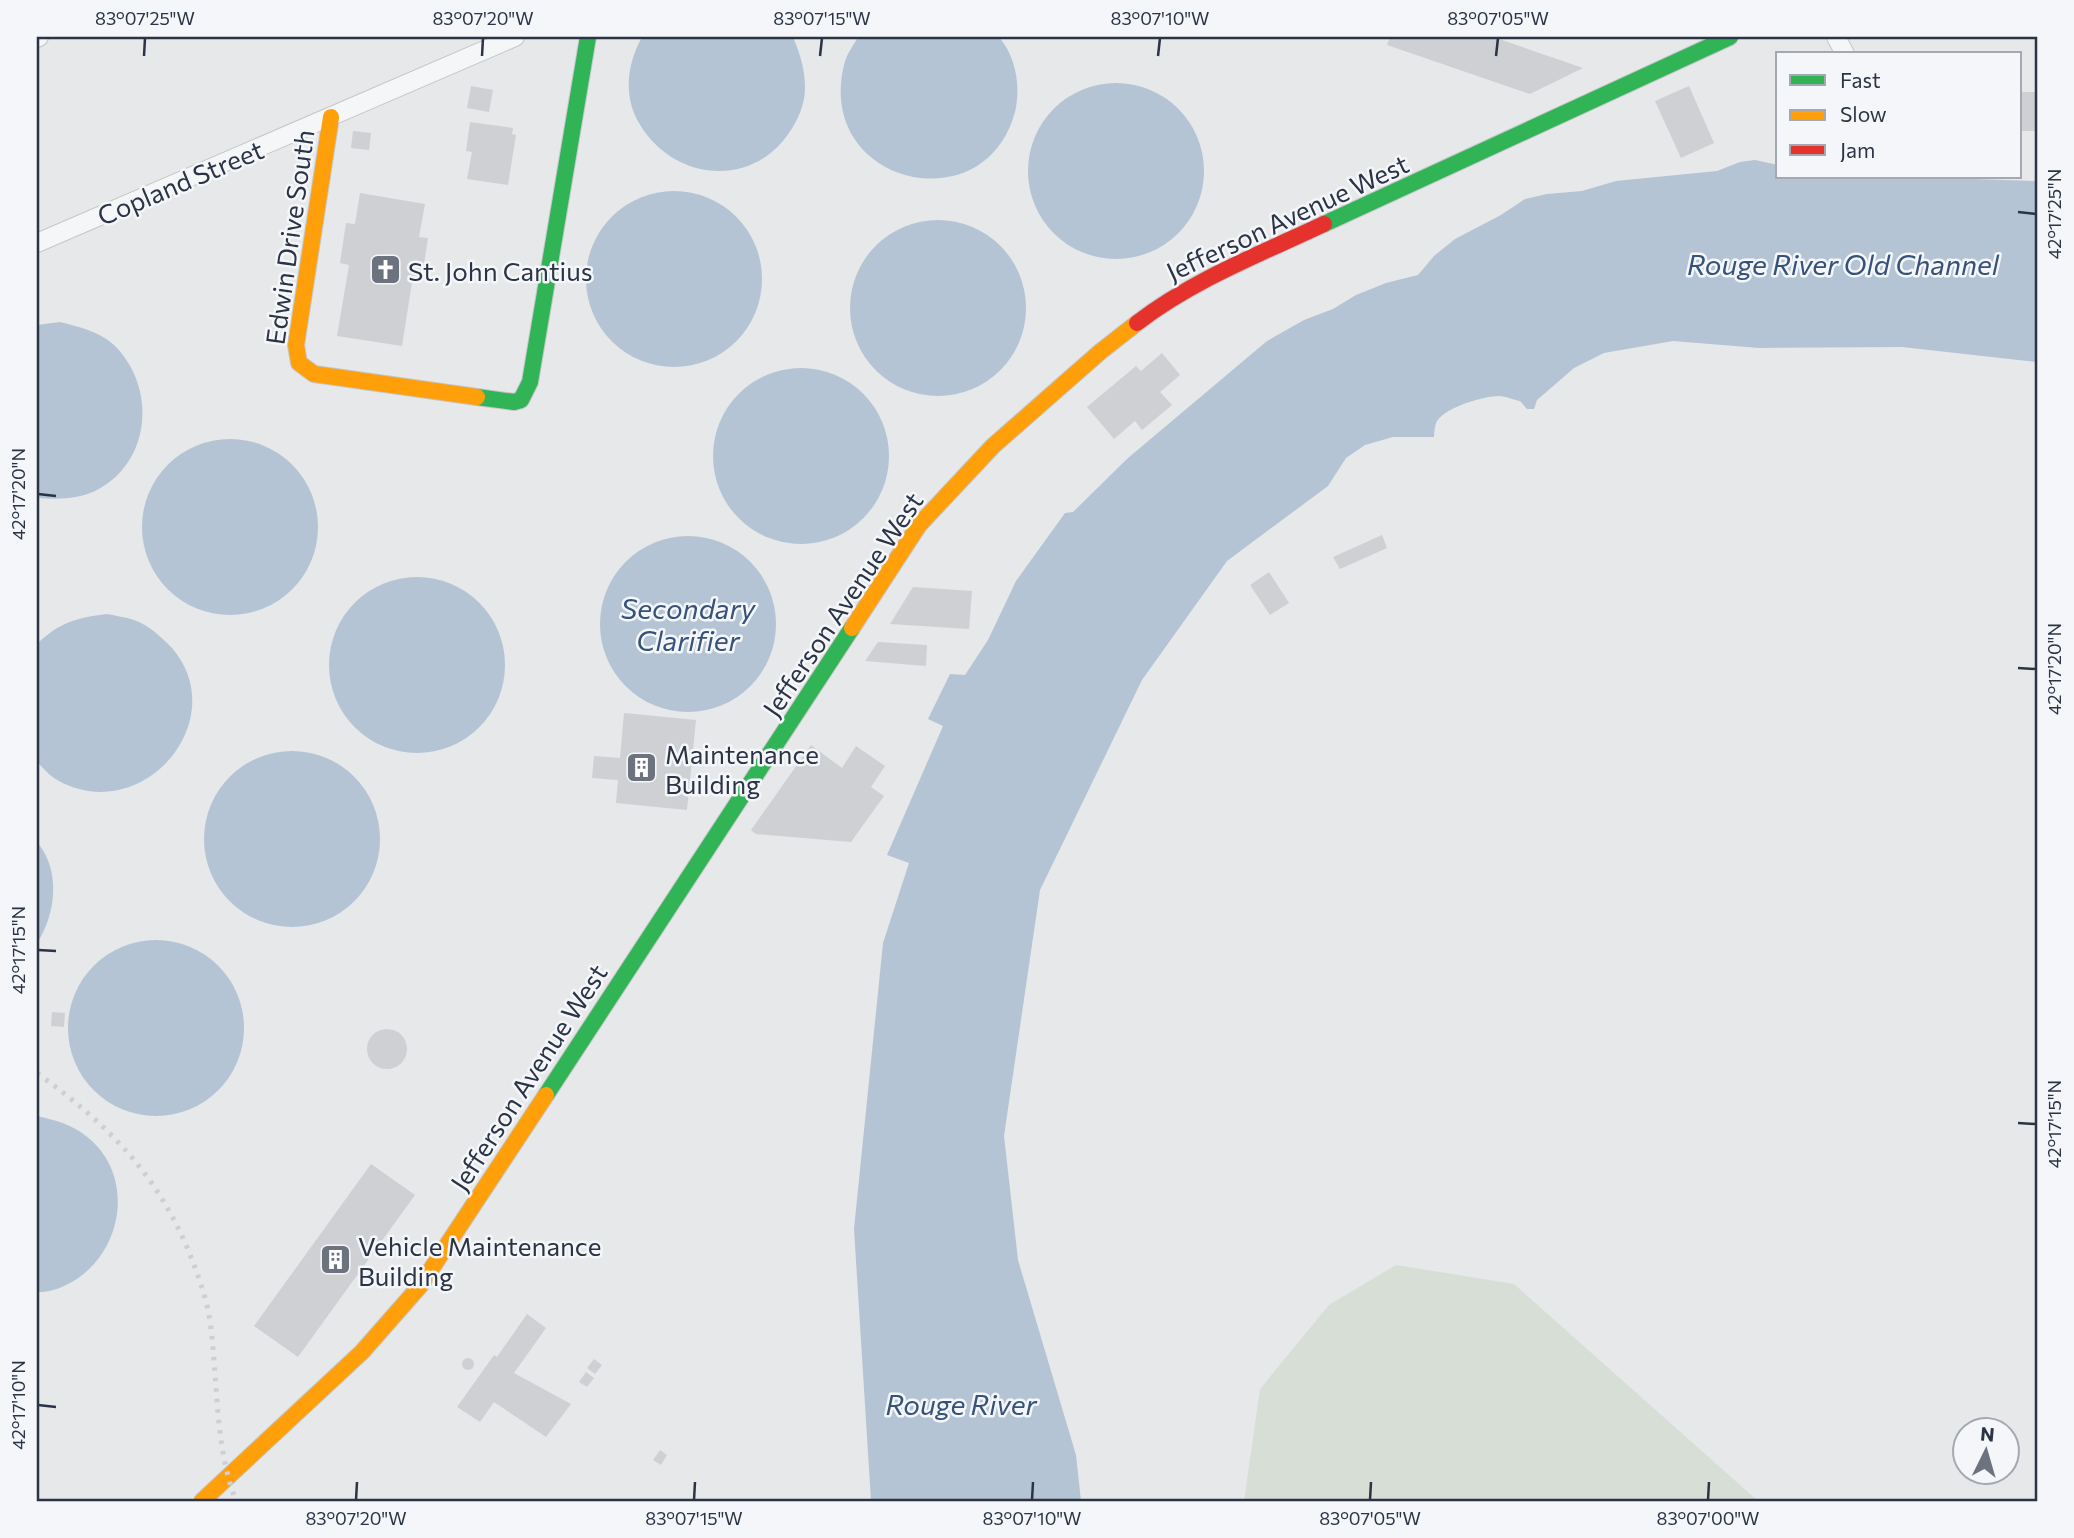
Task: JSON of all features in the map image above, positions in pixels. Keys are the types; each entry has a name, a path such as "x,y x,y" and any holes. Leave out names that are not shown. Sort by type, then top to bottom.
{"main road":[{"name":"Edwin Drive South","path":"331,117 296,345 299,364 314,374 502,402 521,400 530,382 588,37"},
{"name":"Jefferson Avenue West","path":"202,1501 362,1352 420,1286 919,525 993,446 1100,352 1164,302 1212,276 1730,37"}],"street":[{"name":"Copland Street","path":"37,243 515,37"}],"shaded area":[{"path":"1396,1265 1514,1284 1758,1501 1244,1501 1260,1389 1329,1305"}],"water":[{"path":"642,37 793,37 802,62 805,94 798,117 789,133 773,151 754,164 733,170 712,171 671,157 653,142 639,123 631,102 630,69"},
{"path":"858,37 999,37 1010,54 1016,72 1017,102 998,147 972,169 940,178 907,176 877,162 854,138 842,106 844,65"},
{"path":"1116,83 1150,89 1178,109 1198,137 1204,171 1198,205 1178,233 1150,253 1116,259 1082,253 1054,233 1034,205 1028,171 1034,137 1054,109 1082,89"},
{"name":"Rouge River","path":"1755,160 1776,165 1776,178 2037,181 2037,362 1902,347 1759,348 1673,341 1604,353 1574,368 1537,400 1534,409 1527,409 1520,401 1504,397 1484,398 1448,411 1436,422 1434,437 1393,437 1365,445 1346,458 1328,486 1227,561 1142,680 1040,890 1004,1136 1018,1260 1076,1455 1081,1501 871,1501 854,1229 883,943 909,863 887,855 943,726 928,719 950,674 965,675 988,640 1016,581 1065,513 1073,512 1128,458 1267,341 1356,295 1386,283 1418,275 1434,256 1455,239 1525,199 1582,191 1616,181 1717,171 1740,162"},
{"path":"674,191 708,197 736,217 756,245 762,279 756,313 736,341 708,361 674,367 640,361 612,341 592,313 586,279 592,245 612,217 640,197"},
{"path":"938,220 972,226 1000,246 1020,274 1026,308 1020,342 1000,370 972,390 938,396 904,390 876,370 856,342 850,308 856,274 876,246 904,226"},
{"path":"60,322 108,340 128,362 142,402 142,423 137,444 128,462 114,478 95,491 81,496 37,498 37,325"},
{"name":"Secondary Clarifier","path":"801,368 835,374 863,394 883,422 889,456 883,490 863,518 835,538 801,544 767,538 739,518 719,490 713,456 719,422 739,394 767,374"},
{"path":"230,439 264,445 292,465 312,493 318,527 312,561 292,589 264,609 230,615 196,609 168,589 148,561 142,527 148,493 168,465 196,445"},
{"name":"Secondary Clarifier","path":"688,536 722,542 750,562 770,590 776,624 770,658 750,686 722,706 688,712 654,706 626,686 606,658 600,624 606,590 626,562 654,542"},
{"path":"417,577 451,583 479,603 499,631 505,665 499,699 479,727 451,747 417,753 383,747 355,727 335,699 329,665 335,631 355,603 383,583"},
{"path":"107,614 139,622 172,648 188,676 192,706 185,734 170,759 147,778 120,790 89,791 57,780 37,762 37,644 69,622"},
{"path":"292,751 326,757 354,777 374,805 380,839 374,873 354,901 326,921 292,927 258,921 230,901 210,873 204,839 210,805 230,777 258,757"},
{"path":"37,842 50,866 53,892 48,919 37,943"},
{"path":"156,940 190,946 218,966 238,994 244,1028 238,1062 218,1090 190,1110 156,1116 122,1110 94,1090 74,1062 68,1028 74,994 94,966 122,946"},
{"path":"37,1116 75,1128 101,1151 111,1168 117,1187 118,1207 107,1245 96,1262 71,1282 43,1292 37,1292"}],"building":[{"path":"1390,37 1493,37 1583,68 1530,94 1387,45"},
{"path":"471,86 493,90 489,112 467,108"},
{"path":"1689,86 1714,143 1681,158 1655,101"},
{"path":"2022,92 2037,92 2037,131 2022,131"},
{"path":"470,122 513,128 512,134 516,135 508,185 467,179 472,152 466,151"},
{"path":"353,131 371,133 369,150 351,148"},
{"name":"St. John Cantius","path":"360,193 425,204 419,237 428,238 422,277 413,276 402,346 337,336 349,265 340,263 346,223 355,224"},
{"path":"1162,353 1180,375 1160,392 1172,405 1142,430 1135,421 1114,439 1087,407 1136,366 1141,371"},
{"path":"1382,535 1387,548 1340,569 1333,557"},
{"path":"1269,572 1289,603 1270,615 1250,585"},
{"path":"913,587 972,591 969,629 890,624"},
{"path":"878,642 927,645 926,666 865,661"},
{"name":"Maintenance Building","path":"624,713 696,720 687,810 616,803 618,780 592,778 594,756 620,758"},
{"path":"811,745 842,768 856,746 885,766 871,787 884,796 851,842 756,834 751,830"},
{"path":"52,1012 65,1013 64,1027 51,1026"},
{"path":"387,1029 401,1035 407,1049 401,1063 387,1069 373,1063 367,1049 373,1035"},
{"name":"Vehicle Maintenance Building","path":"371,1164 415,1195 298,1357 254,1326"},
{"path":"527,1314 546,1328 514,1373 571,1404 546,1437 494,1402 480,1422 457,1407"},
{"path":"468,1358 474,1364 468,1370 462,1364"},
{"path":"594,1359 602,1365 595,1374 587,1368"},
{"path":"586,1372 594,1378 587,1387 579,1382"},
{"path":"660,1450 667,1455 661,1465 653,1460"}],"railway":[{"path":"37,1073 85,1111 127,1151 145,1173 176,1223 208,1309 224,1459 236,1501"}],"traffic: fast":[{"path":"477,397 514,402 521,400 530,382 588,37"},
{"path":"1324,224 1730,37"},
{"path":"546,1095 852,628"}],"traffic: slow":[{"path":"331,117 296,345 299,363 314,374 477,397"},
{"path":"852,628 919,525 993,446 1137,323"},
{"path":"202,1501 362,1352 420,1286 546,1095"}],"traffic: jam":[{"path":"1137,323 1204,281 1324,224"}],"place":[{"name":"St. John Cantius","path":"385,270"},
{"name":"Maintenance Building","path":"642,768"},
{"name":"Vehicle Maintenance Building","path":"335,1260"}],"water label":[{"name":"Rouge River Old Channel","path":"1843,264"}]}
